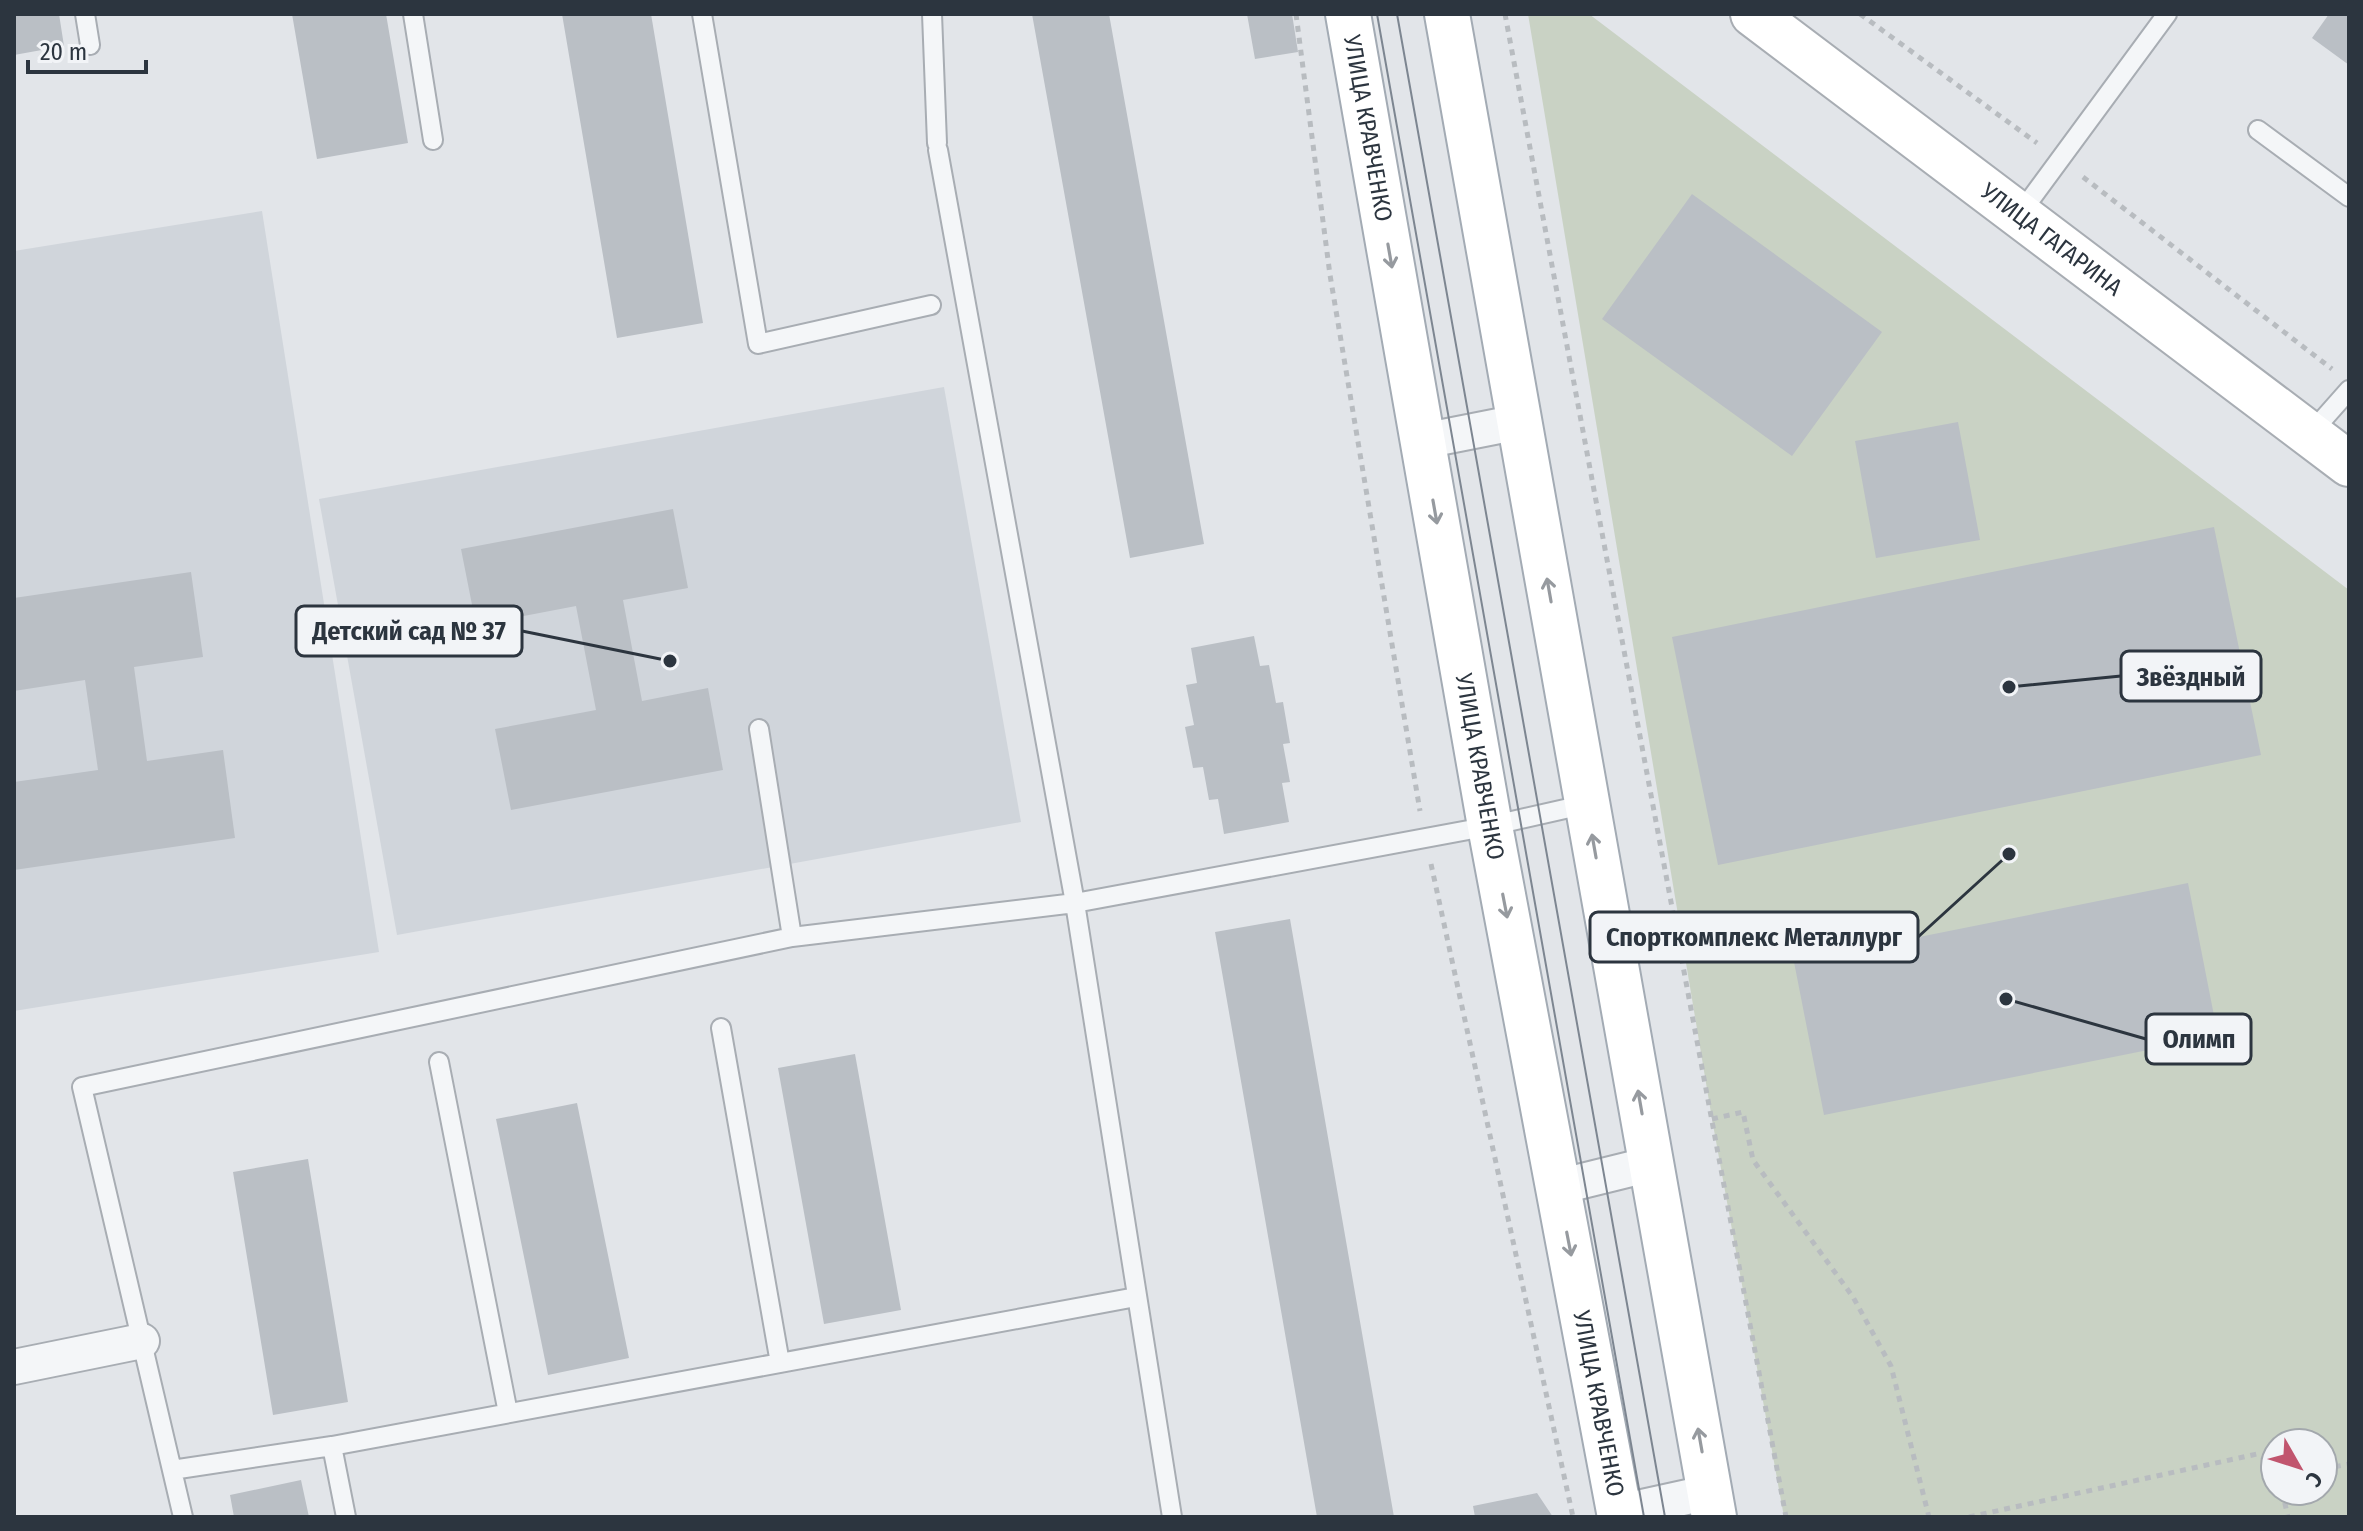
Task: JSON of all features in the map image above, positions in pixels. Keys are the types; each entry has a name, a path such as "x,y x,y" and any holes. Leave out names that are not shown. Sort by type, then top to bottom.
{"main road":[{"name":"УЛИЦА КРАВЧЕНКО","path":"1348,14 1490,826 1619,1514"},
{"path":"1447,14 1712,1504"},
{"name":"УЛИЦА ГАГАРИНА","path":"1753,14 2349,464"}],"street":[{"path":"1423,441 1519,422"},
{"path":"1558,1187 1651,1164"},
{"path":"14,1367 142,1341"},
{"path":"1619,1514 1712,1504"}],"lane":[{"path":"85,14 90,45"},
{"path":"413,14 433,140"},
{"path":"704,14 758,344 931,305"},
{"path":"932,14 937,146 1075,903 1172,1517"},
{"path":"2018,216 2167,14"},
{"path":"2258,130 2349,197"},
{"path":"2310,434 2349,390"},
{"path":"759,729 792,937"},
{"path":"183,1517 82,1087 792,937 1075,903 1425,839 1587,804"},
{"path":"721,1028 780,1363"},
{"path":"439,1062 508,1413"},
{"path":"172,1470 332,1446 1136,1297"},
{"path":"332,1446 346,1517"}],"path":[{"path":"1296,14 1330,275 1425,839 1573,1517"},
{"path":"1505,14 1786,1517"},
{"path":"1860,14 2060,160 2336,373"},
{"path":"1712,1119 1743,1112 1753,1160 1853,1297 1891,1366 1929,1517"},
{"path":"1969,1517 2259,1455"}],"shaded area":[{"path":"262,211 379,952 14,1011 14,251"},
{"path":"944,387 1021,822 397,935 319,499"}],"green space":[{"path":"1528,14 1589,14 2349,590 2349,1517 1784,1517 1712,1119"}],"building":[{"path":"14,14 59,14 64,46 14,55"},
{"path":"292,14 386,14 408,143 317,159"},
{"path":"562,14 651,14 703,323 617,338"},
{"path":"1032,14 1109,14 1204,544 1130,558"},
{"path":"1247,14 1292,14 1298,52 1255,59"},
{"path":"2329,14 2349,14 2349,65 2312,38"},
{"path":"1692,194 1882,332 1792,456 1602,319"},
{"path":"1958,422 1980,540 1876,558 1855,441"},
{"path":"673,509 688,588 623,600 642,701 708,688 723,770 511,810 495,729 596,710 576,606 476,625 461,549"},
{"path":"2214,527 2261,755 1718,865 1672,637"},
{"path":"191,572 203,657 134,667 147,761 223,750 235,838 14,870 14,782 98,770 85,680 14,691 14,598"},
{"path":"1254,636 1260,666 1269,665 1276,703 1283,702 1290,743 1283,744 1290,782 1282,783 1289,822 1224,834 1218,799 1209,800 1203,767 1193,768 1185,727 1194,725 1186,685 1197,683 1191,648"},
{"path":"2188,883 2218,1036 1824,1115 1794,962"},
{"path":"1290,919 1394,1517 1317,1517 1215,932"},
{"path":"855,1054 901,1310 824,1324 778,1068"},
{"path":"577,1103 629,1358 548,1375 496,1119"},
{"path":"308,1159 348,1402 273,1415 233,1172"},
{"path":"301,1480 309,1517 234,1517 230,1495"},
{"path":"1537,1493 1553,1517 1475,1517 1473,1506"}],"tram line":[{"path":"1377,14 1644,1517"},
{"path":"1397,14 1665,1517"}],"place":[{"name":"Детский сад № 37","path":"670,661"},
{"name":"Звёздный","path":"2009,687"},
{"name":"Спорткомплекс Металлург","path":"2009,854"},
{"name":"Олимп","path":"2006,999"}]}
